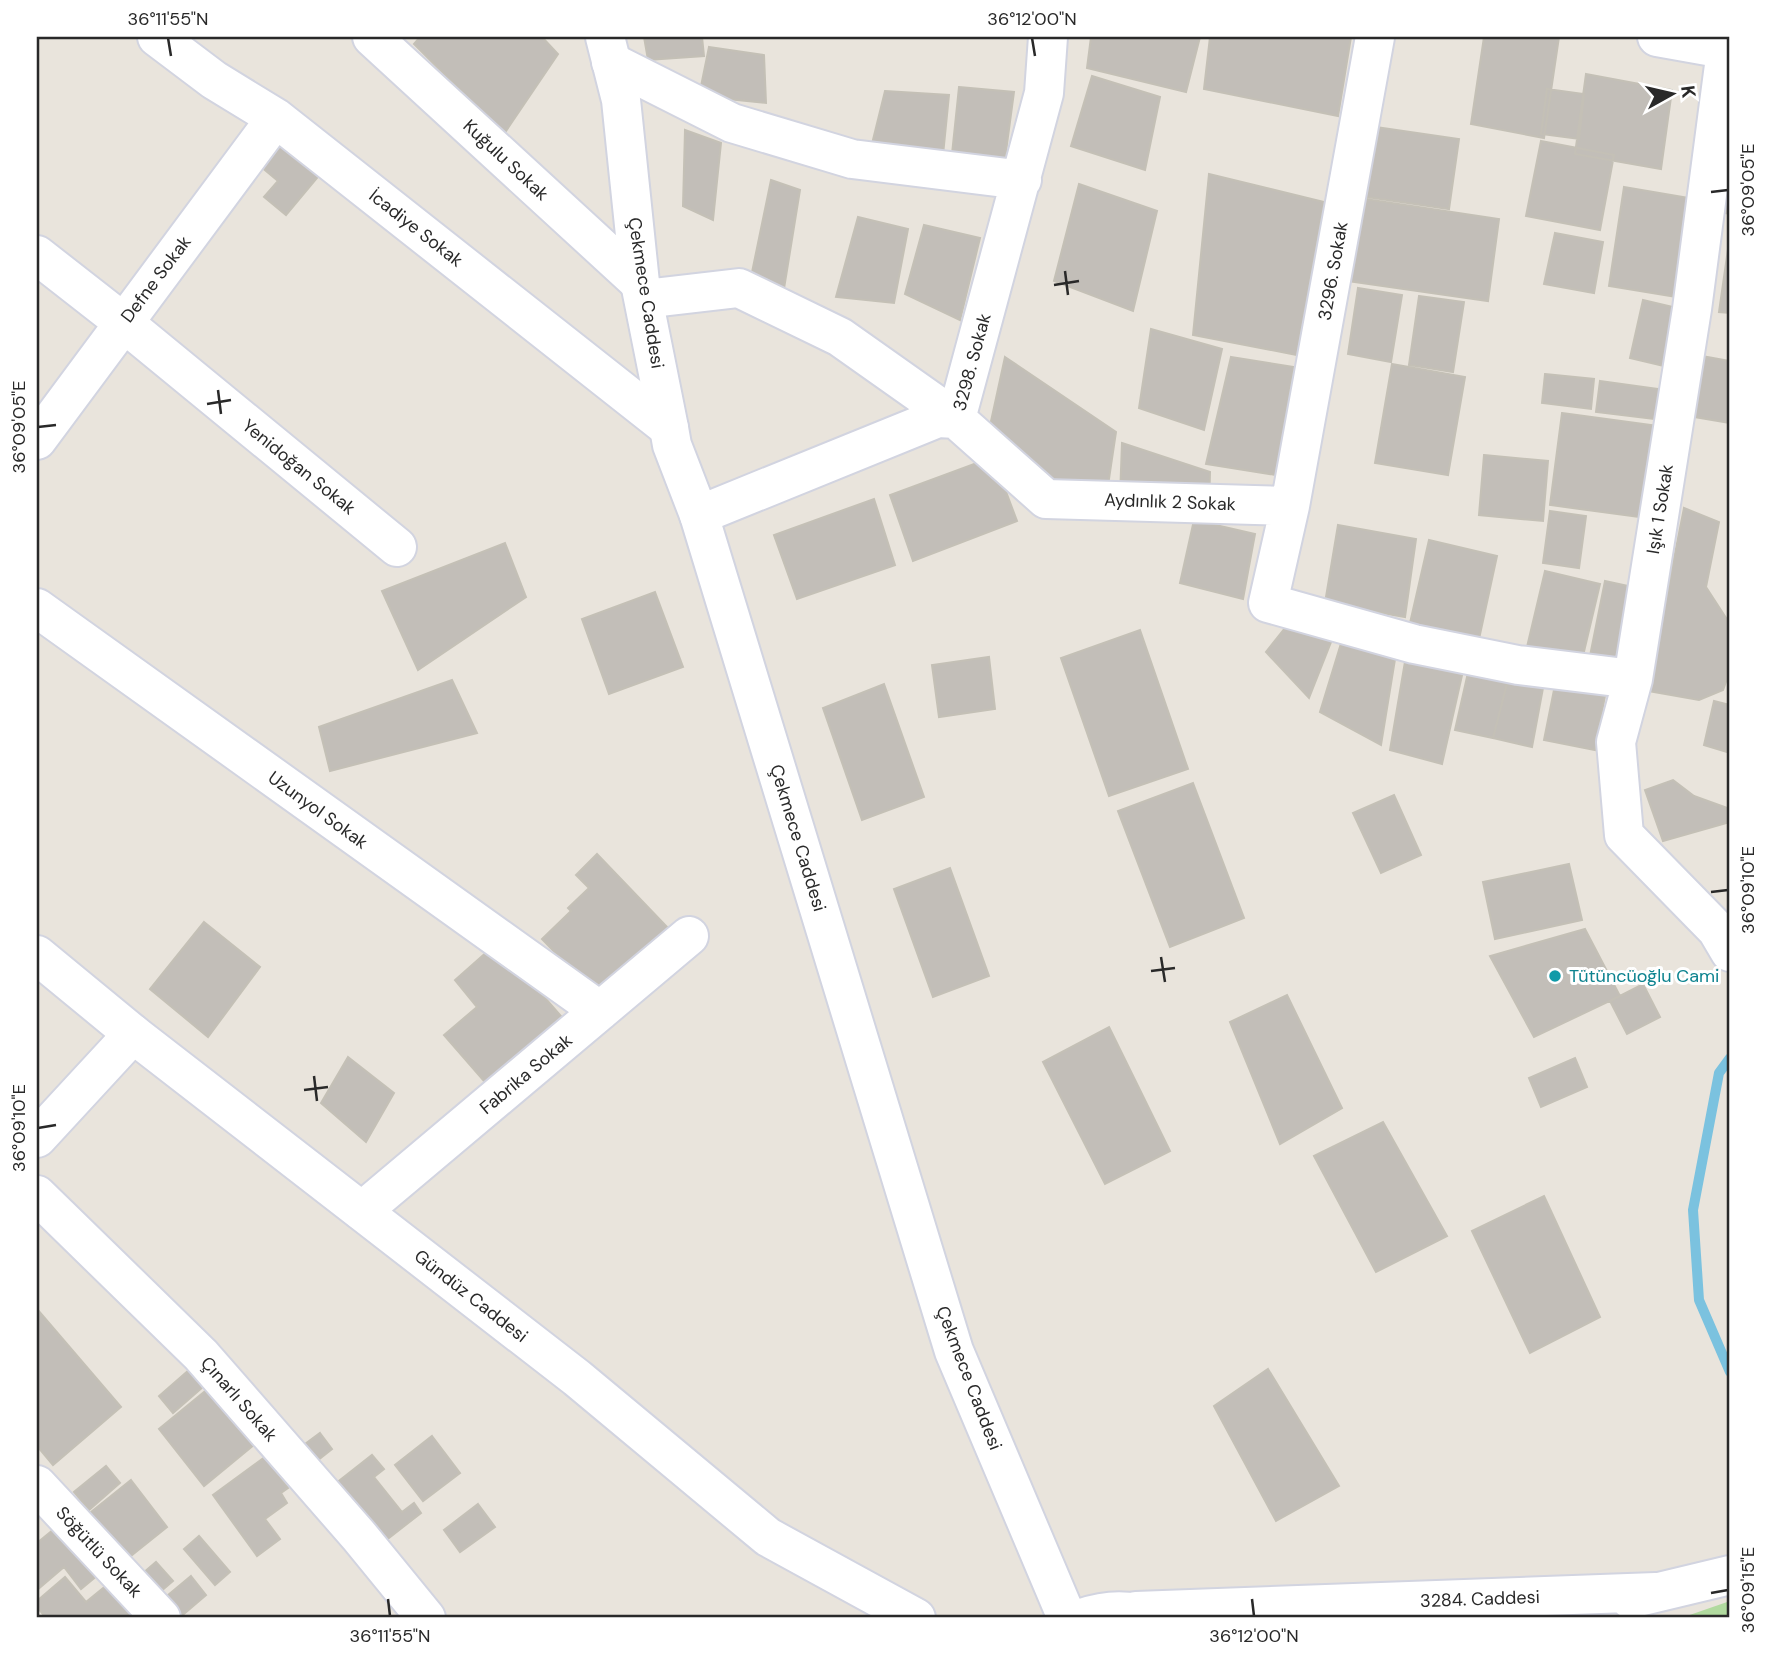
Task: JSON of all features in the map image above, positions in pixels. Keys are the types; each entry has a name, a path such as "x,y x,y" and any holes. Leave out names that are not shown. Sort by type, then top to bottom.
{"street":[{"name":"İcadiye Sokak","path":"157,37 214,80 276,118 669,428"},
{"name":"Kuğulu Sokak","path":"372,37 642,291"},
{"name":"3298. Sokak","path":"699,516 937,418 956,419 1044,93 1048,37"},
{"name":"3296. Sokak","path":"1290,506 1375,37"},
{"path":"1657,37 1728,50"},
{"name":"Çekmece Caddesi","path":"608,49 621,100 642,291 673,445 699,516 954,1351 1067,1618"},
{"path":"608,49 732,123 852,159 1021,180"},
{"name":"Işık 1 Sokak","path":"1726,934 1624,835 1616,742 1633,679 1692,309 1728,50"},
{"name":"Defne Sokak","path":"37,440 276,118"},
{"name":"Yenidoğan Sokak","path":"37,255 397,547"},
{"name":"Aydınlık 2 Sokak","path":"642,291 739,288 840,337 956,419 1046,499 1290,506"},
{"path":"1290,506 1268,604 1414,644 1518,665 1633,679"},
{"name":"Uzunyol Sokak","path":"37,608 600,1011"},
{"name":"Fabrika Sokak","path":"362,1211 689,936"},
{"name":"Gündüz Caddesi","path":"37,955 133,1034 577,1378 768,1538 916,1618"},
{"path":"37,1138 133,1034"},
{"name":"Çınarlı Sokak","path":"37,1195 201,1355 359,1536 425,1618"},
{"name":"Söğütlü Sokak","path":"37,1485 162,1618"},
{"name":"3284. Caddesi","path":"1562,1618 1730,1575"},
{"name":"3284. Caddesi","path":"1146,1615 1656,1592"},
{"path":"1082,1618 1101,1612 1146,1615"}],"green space":[{"path":"1730,1601 1730,1618 1681,1618"}],"building":[{"path":"420,37 542,37 558,54 504,134 414,44"},
{"path":"644,37 702,37 704,56 648,60"},
{"path":"1091,37 1200,37 1186,92 1087,68"},
{"path":"1210,37 1351,37 1338,116 1204,89"},
{"path":"1484,37 1559,37 1544,138 1471,124"},
{"path":"709,47 764,55 766,103 699,96"},
{"path":"1586,74 1672,90 1661,169 1575,154"},
{"path":"1092,76 1160,97 1145,170 1071,146"},
{"path":"959,87 1014,92 1005,159 952,154"},
{"path":"1547,89 1584,94 1579,139 1541,134"},
{"path":"885,91 949,95 942,165 870,152"},
{"path":"1369,126 1459,139 1449,209 1359,196"},
{"path":"280,128 326,167 286,215 264,197 278,181 253,160"},
{"path":"685,130 721,143 713,220 683,206"},
{"path":"1541,141 1614,155 1600,230 1526,216"},
{"path":"1730,163 1730,214 1715,211"},
{"path":"1209,174 1324,202 1297,355 1193,335"},
{"path":"771,180 800,190 782,301 750,282"},
{"path":"1079,184 1157,211 1133,311 1054,281"},
{"path":"1624,187 1701,200 1689,299 1609,286"},
{"path":"1352,197 1499,219 1488,301 1340,280"},
{"path":"858,217 908,229 894,303 836,297"},
{"path":"924,225 980,238 960,320 905,294"},
{"path":"1555,233 1603,242 1594,293 1544,284"},
{"path":"1730,235 1730,313 1719,312"},
{"path":"1358,288 1402,295 1391,362 1348,354"},
{"path":"1419,296 1464,302 1453,372 1409,365"},
{"path":"1643,300 1677,308 1664,366 1630,358"},
{"path":"1151,329 1222,349 1204,430 1139,408"},
{"path":"1691,354 1730,361 1730,423 1682,415"},
{"path":"1005,357 1116,432 1103,519 988,435"},
{"path":"1231,357 1294,367 1276,475 1206,464"},
{"path":"1392,364 1465,377 1448,475 1375,463"},
{"path":"1545,374 1594,379 1591,409 1542,403"},
{"path":"1600,381 1666,390 1662,420 1596,412"},
{"path":"1562,413 1659,426 1646,518 1550,505"},
{"path":"1122,443 1210,472 1209,511 1120,497"},
{"path":"1484,455 1548,461 1543,521 1479,515"},
{"path":"993,457 1017,521 913,561 890,495"},
{"path":"874,499 895,565 797,599 774,535"},
{"path":"1684,508 1719,522 1706,587 1730,624 1727,679 1723,690 1699,700 1648,691"},
{"path":"1550,511 1586,516 1579,568 1543,563"},
{"path":"1194,520 1255,534 1243,599 1180,583"},
{"path":"1338,525 1416,539 1405,617 1325,603"},
{"path":"1429,540 1497,556 1479,639 1410,623"},
{"path":"505,543 526,597 418,670 382,591"},
{"path":"1545,571 1600,584 1582,660 1527,647"},
{"path":"1605,581 1642,589 1627,668 1589,661"},
{"path":"655,592 683,667 609,694 582,619"},
{"path":"1293,618 1333,637 1309,698 1266,652"},
{"path":"1140,630 1188,769 1109,796 1061,658"},
{"path":"1343,637 1397,647 1381,745 1320,712"},
{"path":"1407,650 1465,662 1442,764 1390,750"},
{"path":"1472,655 1512,664 1493,738 1455,730"},
{"path":"989,657 995,709 939,717 932,665"},
{"path":"1512,664 1546,672 1532,747 1493,738"},
{"path":"1558,670 1608,679 1595,750 1544,740"},
{"path":"452,680 477,733 330,771 319,727"},
{"path":"884,684 924,797 862,820 823,708"},
{"path":"1714,701 1730,705 1730,753 1704,745"},
{"path":"1673,780 1694,796 1730,809 1730,822 1663,841 1645,790"},
{"path":"1193,783 1244,918 1170,947 1118,811"},
{"path":"1394,795 1421,855 1381,873 1353,813"},
{"path":"597,854 668,928 598,997 542,939 571,911 568,908 589,888 576,875"},
{"path":"1569,864 1582,920 1495,939 1483,882"},
{"path":"950,868 989,976 933,997 894,889"},
{"path":"204,922 260,967 208,1037 150,989"},
{"name":"Tütüncüoğlu Cami","path":"1585,929 1620,996 1534,1037 1490,956"},
{"path":"497,943 574,1031 498,1097 444,1035 477,1007 455,980"},
{"path":"1643,984 1660,1017 1627,1034 1610,1001"},
{"path":"1287,995 1342,1108 1280,1144 1230,1022"},
{"path":"1109,1027 1170,1151 1105,1184 1043,1062"},
{"path":"348,1057 394,1093 366,1142 321,1103"},
{"path":"1575,1058 1587,1087 1541,1107 1529,1078"},
{"path":"1383,1122 1447,1236 1376,1272 1314,1156"},
{"path":"1544,1196 1600,1317 1530,1353 1472,1231"},
{"path":"37,1309 121,1407 53,1465 37,1446"},
{"path":"1268,1369 1339,1486 1276,1521 1214,1406"},
{"path":"189,1370 203,1387 173,1413 159,1396"},
{"path":"209,1388 255,1444 204,1486 159,1429"},
{"path":"320,1433 332,1449 313,1464 301,1447"},
{"path":"432,1436 460,1473 423,1501 395,1465"},
{"path":"372,1455 384,1469 374,1477 402,1512 414,1503 421,1513 376,1548 330,1488"},
{"path":"265,1457 288,1488 281,1493 287,1503 265,1519 280,1539 257,1556 213,1495"},
{"path":"106,1466 120,1483 89,1510 74,1492"},
{"path":"131,1480 167,1527 122,1563 85,1517"},
{"path":"478,1504 495,1527 460,1552 444,1530"},
{"path":"59,1525 99,1574 81,1589 64,1567 37,1590 37,1543"},
{"path":"199,1536 230,1572 215,1585 184,1549"},
{"path":"156,1562 173,1581 153,1598 136,1579"},
{"path":"191,1576 206,1595 179,1618 162,1600"},
{"path":"65,1577 86,1602 107,1585 131,1613 124,1618 46,1618 37,1607 37,1601"}],"waterway":[{"path":"1730,1058 1719,1073 1693,1210 1699,1300 1730,1372"}],"place":[{"name":"Tütüncüoğlu Cami","path":"1555,976"}]}
